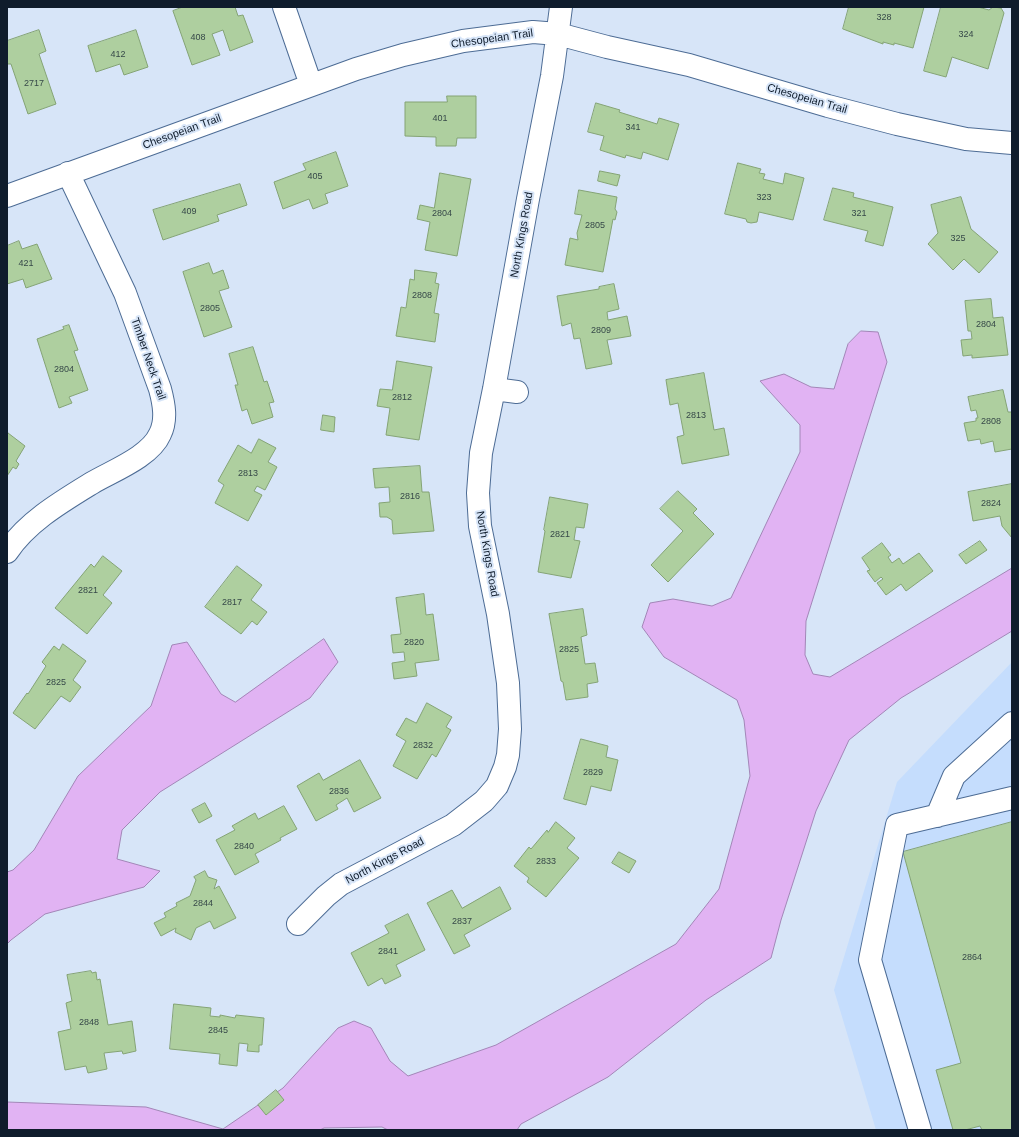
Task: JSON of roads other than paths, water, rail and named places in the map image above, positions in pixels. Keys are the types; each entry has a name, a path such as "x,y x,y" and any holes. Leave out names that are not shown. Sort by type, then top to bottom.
{"street":[{"path":"284,7 311,85"},
{"name":"North Kings Road","path":"298,924 326,896 341,884 454,824 484,801 496,786 505,767 508,755 510,729 508,683 498,614 480,526 478,494 481,453 552,76 561,7"},
{"name":"Chesopeian Trail","path":"7,195 356,69 403,55 463,41 534,32 558,34 689,65 828,106 897,124 966,139 1012,143"},
{"name":"Timber Neck Trail","path":"7,552 13,543 37,519 92,483 136,459 152,445 160,435 164,423 164,406 160,390 125,293 68,173"},
{"path":"494,389 517,392"},
{"path":"938,816 954,776 1012,723"},
{"path":"920,1130 870,960 897,825 1012,798"}]}
